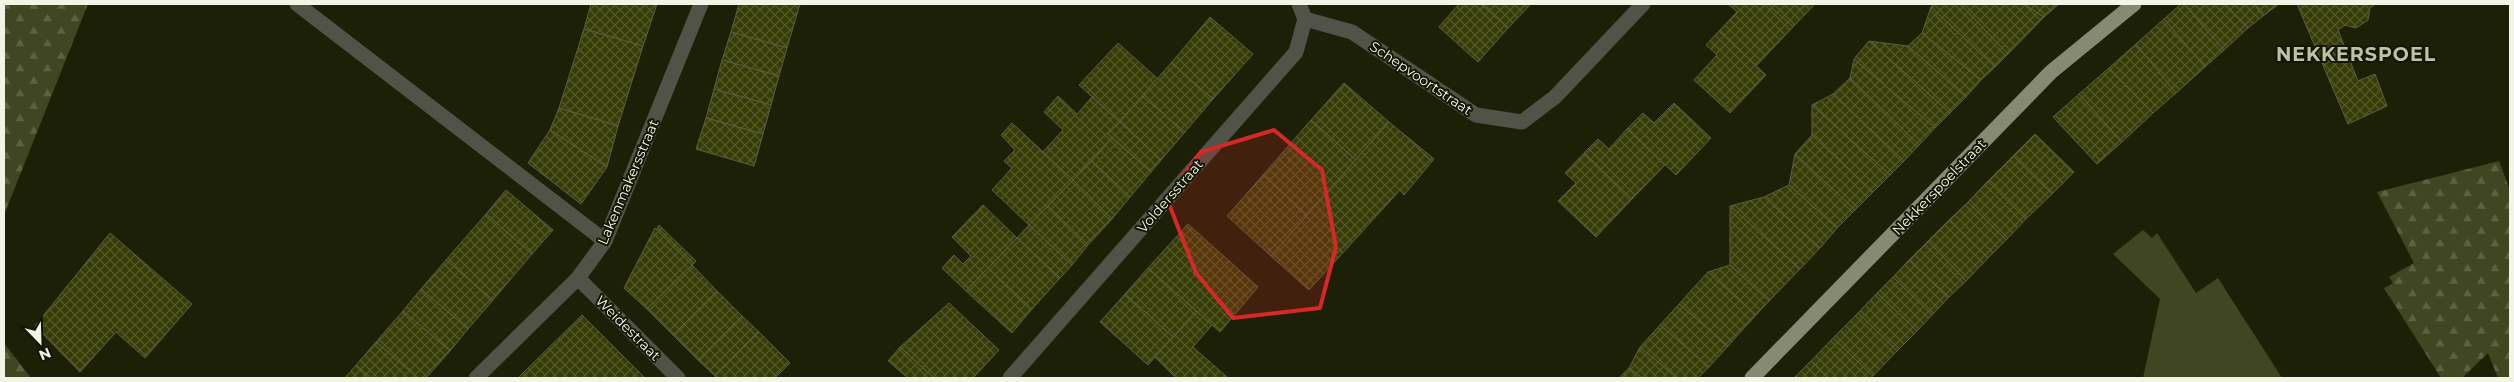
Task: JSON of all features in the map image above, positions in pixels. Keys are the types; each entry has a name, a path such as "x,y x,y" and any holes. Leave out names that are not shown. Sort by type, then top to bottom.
{"main road":[{"name":"Nekkerspoelstraat","path":"1752,378 2051,72 2134,4"}],"street":[{"path":"297,4 605,241"},
{"name":"Lakenmakersstraat","path":"476,378 578,278 605,241 700,4"},
{"path":"1299,4 1305,18"},
{"name":"Schepvoortstraat","path":"1305,18 1352,32 1476,115 1522,122 1555,97 1643,4"},
{"name":"Voldersstraat","path":"1010,378 1296,52 1305,18"},
{"name":"Weidestraat","path":"578,278 678,378"}],"highlighted area":[{"path":"1274,130 1322,170 1336,247 1320,308 1233,318 1196,273 1167,199 1201,152"}],"green space":[{"path":"4,4 88,4 4,215"},
{"path":"2499,161 2510,190 2510,378 2498,378 2488,353 2462,378 2441,378 2384,288 2393,283 2389,277 2414,263 2377,192"},
{"path":"2143,230 2152,238 2157,233 2196,293 2218,278 2282,378 2143,378 2160,299 2113,254"},
{"path":"4,343 31,378 4,378"}],"building":[{"path":"591,4 657,4 643,46 584,29"},
{"path":"739,4 800,4 787,48 731,32"},
{"path":"1459,4 1481,4 1508,28 1478,62 1439,27"},
{"path":"1481,4 1531,4 1508,28"},
{"path":"1728,4 1768,4 1793,27 1756,66 1719,31 1737,12"},
{"path":"1768,4 1815,4 1793,27"},
{"path":"1934,4 1960,4 2008,54 1995,67 1931,7"},
{"path":"1960,4 2024,4 2044,17 2008,54"},
{"path":"2024,4 2059,4 2044,17"},
{"path":"2181,4 2184,4 2224,50 2205,67 2164,19"},
{"path":"2184,4 2225,4 2248,28 2224,50"},
{"path":"2225,4 2254,4 2263,16 2248,28"},
{"path":"2254,4 2279,4 2263,16"},
{"path":"2297,4 2376,4 2370,8 2368,20 2356,28 2345,25 2338,30 2358,81 2375,74 2387,106 2348,124"},
{"path":"1931,7 1995,67 1981,80 1922,33"},
{"path":"1210,17 1253,54 1213,99 1171,63"},
{"path":"2164,19 2205,67 2176,93 2136,44"},
{"path":"584,29 643,46 618,126 559,108"},
{"path":"1719,31 1766,75 1730,113 1694,80 1717,55 1706,45"},
{"path":"731,32 787,48 779,76 722,60"},
{"path":"1922,33 1981,80 1966,97 1908,46"},
{"path":"1869,41 1908,46 1966,97 1950,113"},
{"path":"1869,41 1950,113 1935,128 1854,59"},
{"path":"1118,43 1158,79 1120,122 1079,85"},
{"path":"2136,44 2176,93 2153,113 2109,68"},
{"path":"1854,59 1935,128 1919,145 1850,78"},
{"path":"722,60 779,76 771,105 714,89"},
{"path":"1171,63 1213,99 1185,132 1142,96"},
{"path":"2109,68 2153,113 2122,142 2079,94"},
{"path":"1850,78 1919,145 1904,161 1833,94"},
{"path":"1344,83 1389,122 1356,160 1311,120"},
{"path":"714,89 771,105 763,134 706,118"},
{"path":"1833,94 1904,161 1890,175 1812,105"},
{"path":"2079,94 2122,142 2097,164 2053,117"},
{"path":"1058,96 1077,114 1092,97 1120,122 1108,134 1112,138 1073,180 1042,153 1063,130 1044,112"},
{"path":"1142,96 1185,132 1161,160 1120,122"},
{"path":"1674,103 1711,138 1676,175 1627,129 1643,113 1654,123"},
{"path":"1812,105 1890,175 1873,192 1812,135"},
{"path":"559,108 618,126 607,167 550,130"},
{"path":"706,118 763,134 754,166 696,149"},
{"path":"1311,120 1356,160 1307,215 1263,175"},
{"path":"1120,122 1161,160 1151,172 1108,134"},
{"path":"1389,122 1434,159 1404,195 1400,190 1309,290 1271,256"},
{"path":"1012,123 1073,180 1029,225 992,190 1012,168 1004,161 1015,150 1001,135"},
{"path":"1627,129 1665,165 1632,199 1584,153 1598,139 1609,149"},
{"path":"550,130 607,167 581,204 528,163"},
{"path":"2035,134 2074,172 2052,194 2013,156"},
{"path":"1812,135 1873,192 1855,210 1795,154"},
{"path":"1112,138 1151,172 1130,197 1092,161"},
{"path":"1584,153 1632,199 1596,237 1558,201 1576,183 1565,173"},
{"path":"1795,154 1855,210 1837,228 1789,185"},
{"path":"2013,156 2052,194 2026,219 1988,181"},
{"path":"1092,161 1130,197 1112,219 1073,180"},
{"path":"1263,175 1307,215 1271,256 1227,216"},
{"path":"1073,180 1112,219 1088,245 1048,206"},
{"path":"1988,181 2026,219 2006,240 1968,202"},
{"path":"1789,185 1837,228 1820,248 1764,197"},
{"path":"506,190 553,230 532,254 486,214"},
{"path":"1764,197 1820,248 1800,269 1730,206"},
{"path":"1968,202 2006,240 1988,258 1949,220"},
{"path":"983,205 1017,238 966,291 942,268 954,255 963,264 971,256 952,237"},
{"path":"1048,206 1088,245 1072,265 1029,225"},
{"path":"1730,206 1800,269 1769,301 1730,265"},
{"path":"486,214 532,254 493,300 446,260"},
{"path":"1949,220 1988,258 1966,281 1928,241"},
{"path":"1188,224 1258,287 1220,332 1148,268"},
{"path":"659,225 696,261 648,309 625,288"},
{"path":"1029,225 1072,265 1060,278 1017,238"},
{"path":"655,228 692,265 647,309 624,288"},
{"path":"110,233 192,304 145,358 116,332 80,372 35,326"},
{"path":"1017,238 1060,278 1032,309 988,268"},
{"path":"1928,241 1966,281 1949,297 1909,260"},
{"path":"446,260 493,300 468,329 421,289"},
{"path":"1909,260 1949,297 1932,315 1893,277"},
{"path":"692,265 717,291 673,335 647,309"},
{"path":"1730,265 1769,301 1756,315 1708,272"},
{"path":"988,268 1032,309 1012,333 966,291"},
{"path":"1148,268 1196,311 1173,337 1125,294"},
{"path":"1708,272 1756,315 1728,346 1679,304"},
{"path":"1893,277 1932,315 1917,331 1877,293"},
{"path":"421,289 468,329 450,351 403,311"},
{"path":"717,291 742,316 698,360 673,335"},
{"path":"1877,293 1917,331 1897,351 1858,313"},
{"path":"1125,294 1173,337 1148,365 1100,322"},
{"path":"949,303 999,350 973,378 934,378 900,347"},
{"path":"1679,304 1728,346 1709,367 1660,325"},
{"path":"403,311 450,351 426,378 418,378 376,342"},
{"path":"1196,311 1212,325 1193,347 1228,378 1176,378 1155,357"},
{"path":"1858,313 1897,351 1873,376 1833,338"},
{"path":"582,315 645,378 518,378"},
{"path":"742,316 759,332 715,376 698,360"},
{"path":"1660,325 1709,367 1698,378 1677,378 1640,347"},
{"path":"759,332 790,363 775,378 716,378 715,376"},
{"path":"1833,338 1873,376 1870,378 1829,378 1811,361"},
{"path":"376,342 418,378 371,378 356,365"},
{"path":"900,347 934,378 908,378 888,361"},
{"path":"1640,347 1677,378 1642,378 1629,368"},
{"path":"1811,361 1829,378 1794,378"},
{"path":"356,365 371,378 345,378"},
{"path":"1629,368 1642,378 1619,378"}],"district":[{"name":"NEKKERSPOEL","path":"2356,54"}]}
